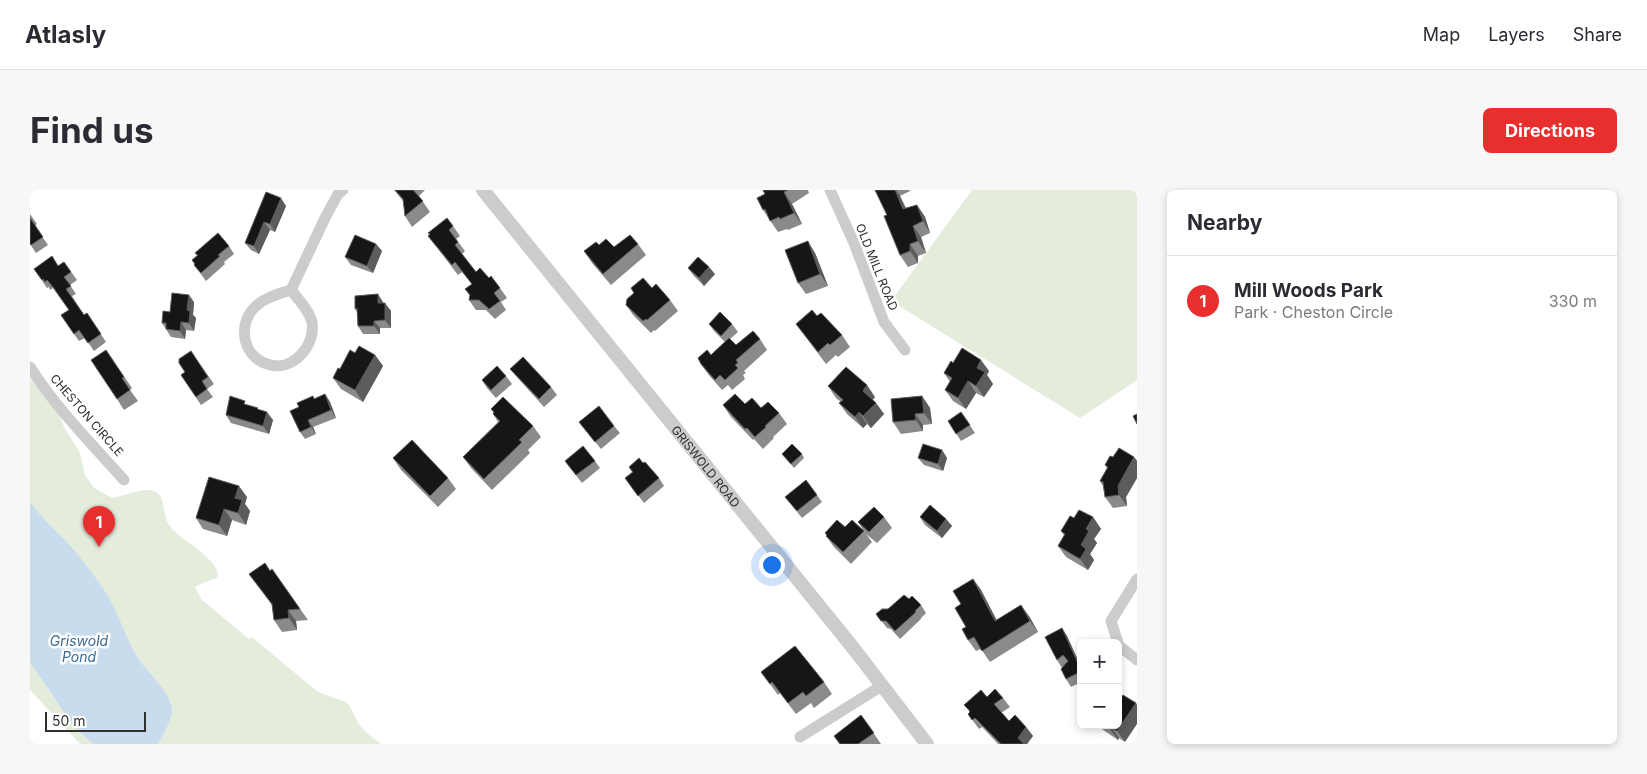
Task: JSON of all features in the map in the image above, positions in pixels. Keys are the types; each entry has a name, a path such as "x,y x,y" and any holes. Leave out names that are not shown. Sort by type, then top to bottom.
{"street":[{"path":"291,290 306,309 312,321 312,337 308,347 296,360 283,365 268,364 254,356 245,343 244,330 248,315 257,305 273,296 291,290 325,218 338,194 343,190"},
{"name":"GRISWOLD ROAD","path":"483,190 883,685 927,744"},
{"name":"OLD MILL ROAD","path":"830,190 854,243 884,322 905,350"},
{"name":"CHESTON CIRCLE","path":"30,367 38,380 86,438 124,480"},
{"path":"1116,639 1111,621 1137,579"},
{"path":"1122,647 1137,660"},
{"path":"800,737 883,685"}],"green space":[{"path":"972,190 1137,190 1137,380 1080,418 891,301"},
{"path":"30,378 60,416 64,427 80,453 85,475 94,488 112,498 144,490 157,493 162,499 165,517 170,527 210,561 218,573 217,578 195,587 202,600 249,639 252,637 318,692 346,702 358,723 381,744 80,744 30,690"}],"water":[{"name":"Griswold Pond","path":"30,502 75,551 95,577 114,607 135,653 168,697 172,709 171,717 158,744 93,744 73,725 30,662"}],"building":[{"path":"395,190 413,190 423,201 405,216 403,199"},
{"path":"763,190 788,190 784,192 794,213 770,221 765,209 763,210 757,198 765,194"},
{"path":"875,190 895,190 903,209 917,205 923,221 913,226 918,241 910,244 910,251 900,255 884,216 887,215"},
{"path":"266,192 281,198 270,224 264,222 254,246 245,243"},
{"path":"30,218 43,237 31,245 30,244"},
{"path":"447,218 453,226 449,230 458,242 455,245 476,272 480,268 489,278 491,276 500,288 494,293 500,301 489,309 479,300 469,300 470,295 465,289 472,284 455,262 452,265 428,236 430,234 428,233"},
{"path":"218,233 229,246 201,273 192,260 198,255 195,253"},
{"path":"355,235 376,244 367,266 345,257"},
{"path":"630,235 638,244 603,274 584,251 596,242 599,245 606,239 614,247"},
{"path":"808,241 820,274 798,283 785,250"},
{"path":"52,256 58,266 64,262 71,272 64,277 71,286 66,289 84,315 87,313 101,334 88,343 79,330 74,334 61,315 69,310 53,287 47,280 45,282 42,280 34,269"},
{"path":"698,257 709,267 699,278 688,268"},
{"path":"643,278 652,288 656,284 670,300 647,320 643,321 626,305 627,299 634,293 631,288"},
{"path":"172,293 189,295 187,310 190,311 189,323 181,322 180,331 166,329 166,323 162,323 163,311 170,312"},
{"path":"378,294 378,303 385,303 385,320 374,321 374,326 358,326 355,296"},
{"path":"812,310 817,316 821,313 842,335 830,345 828,343 818,352 796,324"},
{"path":"720,312 732,324 721,336 709,324"},
{"path":"753,331 760,339 736,360 738,363 735,365 738,368 725,380 720,375 715,380 698,358 707,350 711,355 729,338 736,345"},
{"path":"359,346 375,355 355,390 333,378 350,350 355,353"},
{"path":"962,348 981,360 977,368 985,372 976,386 968,381 958,398 945,390 952,378 944,373"},
{"path":"106,350 124,377 122,378 130,390 117,399 91,360"},
{"path":"191,351 208,377 202,381 207,389 196,397 181,375 185,372 179,363 179,359"},
{"path":"523,357 551,387 539,399 510,369"},
{"path":"497,366 506,376 491,390 482,380"},
{"path":"846,367 867,385 863,391 876,403 863,416 859,412 855,417 839,403 843,400 828,386"},
{"path":"325,394 331,410 308,420 311,427 300,432 290,411 299,407 297,403 313,396 314,399"},
{"path":"735,394 745,404 752,398 761,408 768,402 779,413 755,437 723,405"},
{"path":"230,396 245,401 244,404 267,412 263,426 226,415"},
{"path":"922,396 924,413 915,414 916,420 893,422 891,399"},
{"path":"503,397 533,426 519,440 522,442 484,479 463,457 500,421 491,409"},
{"path":"599,406 614,426 595,442 579,422"},
{"path":"961,412 970,425 956,434 948,421"},
{"path":"1137,414 1137,424 1133,416"},
{"path":"412,440 448,478 430,496 393,458"},
{"path":"792,444 802,454 791,464 782,454"},
{"path":"923,444 942,450 938,464 918,458"},
{"path":"583,446 595,461 576,475 565,461"},
{"path":"1119,448 1134,457 1118,486 1119,495 1105,497 1103,482 1100,481 1108,467 1105,465 1110,456 1113,457"},
{"path":"639,458 659,478 638,496 625,478 633,472 629,467"},
{"path":"209,477 239,486 235,498 242,500 238,513 224,509 219,525 196,518"},
{"path":"806,480 817,495 797,511 785,497"},
{"path":"930,505 946,519 937,531 920,517"},
{"path":"874,507 884,517 869,532 858,522"},
{"path":"1079,510 1093,517 1086,529 1089,531 1081,545 1086,549 1080,559 1058,546 1065,534 1061,531 1070,516 1074,518"},
{"path":"837,520 845,527 852,520 864,531 843,552 825,533"},
{"path":"265,563 270,571 272,569 300,609 288,610 289,618 274,620 272,604 249,574"},
{"path":"973,579 995,621 1021,605 1030,621 982,651 974,637 968,640 962,629 966,627 955,608 961,604 953,591"},
{"path":"904,595 909,599 912,596 921,605 895,631 886,621 881,621 876,614 882,609 888,609"},
{"path":"1062,628 1077,661 1077,674 1066,679 1061,669 1068,661 1063,655 1057,660 1045,637"},
{"path":"795,646 824,682 806,696 803,692 788,703 772,682 770,684 761,672"},
{"path":"995,689 1003,698 994,704 1009,721 1015,715 1026,727 1018,738 1024,744 1001,744 975,718 972,720 968,714 970,712 964,705 981,690 987,697"},
{"path":"1123,695 1136,703 1122,724"},
{"path":"861,715 874,733 858,744 840,744 834,736"}],"place":[{"name":"Mill Woods Park","path":"99,547"}]}
